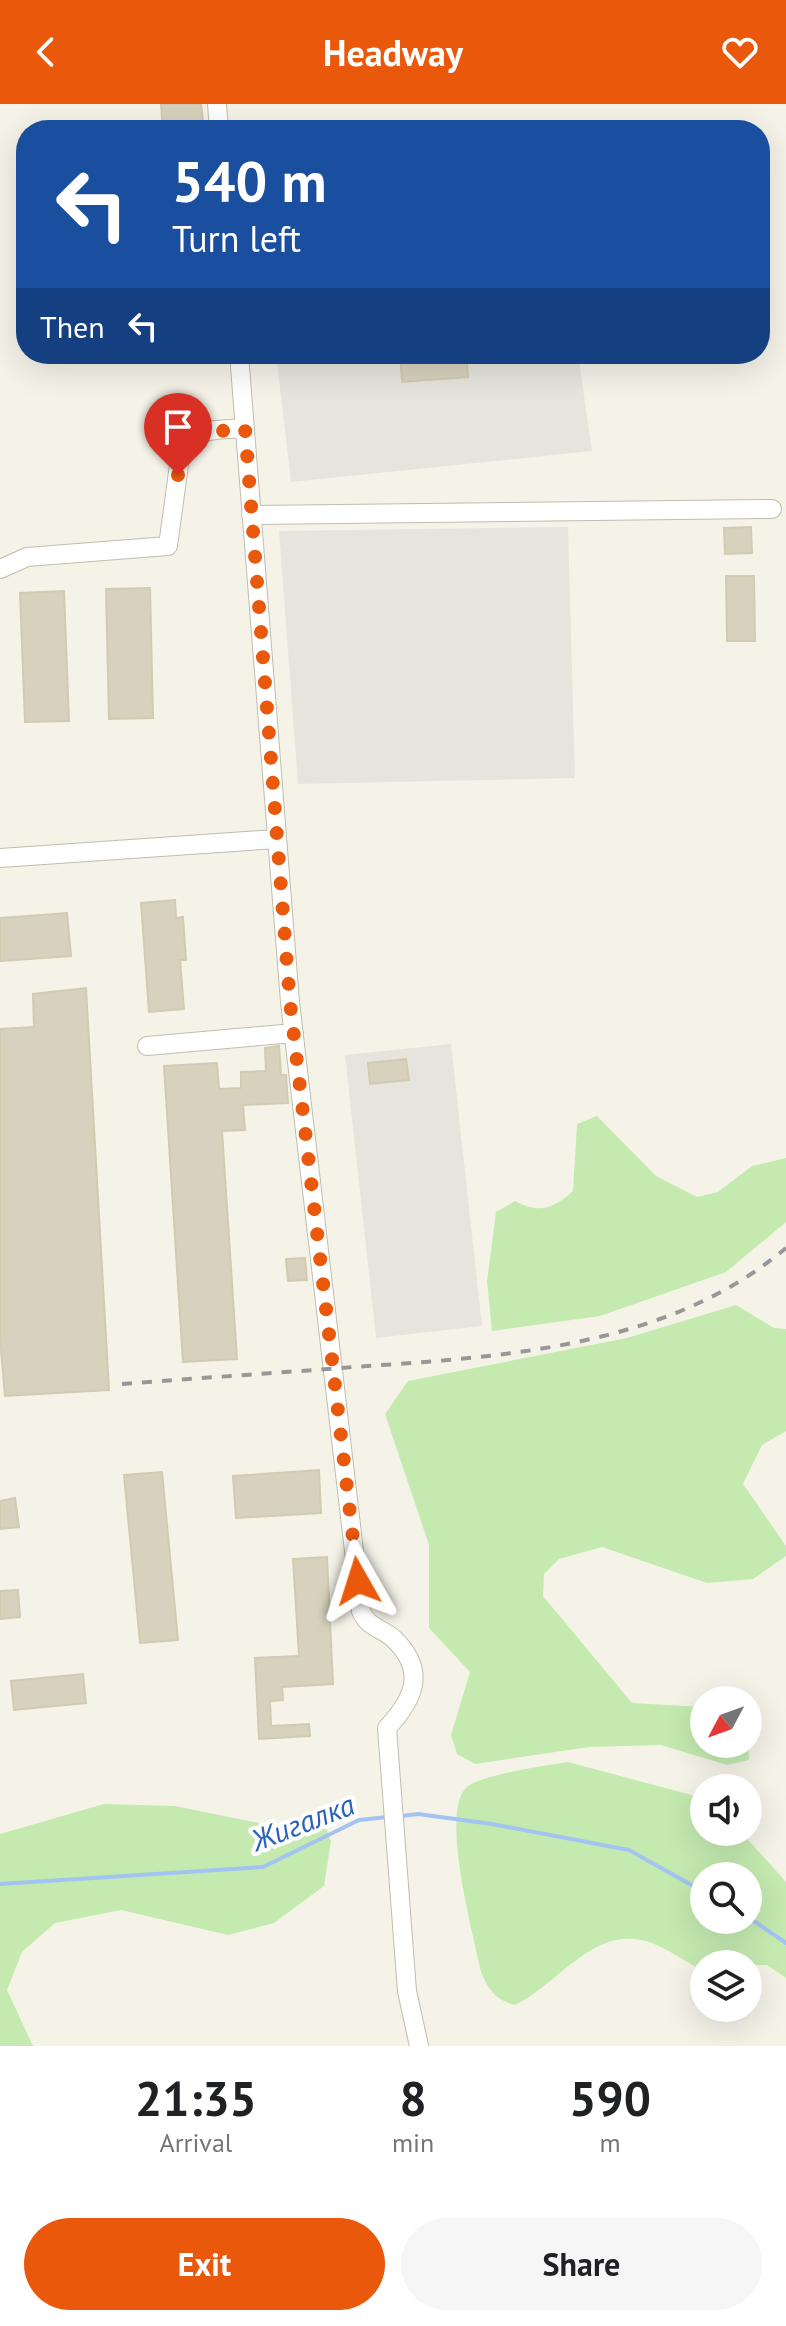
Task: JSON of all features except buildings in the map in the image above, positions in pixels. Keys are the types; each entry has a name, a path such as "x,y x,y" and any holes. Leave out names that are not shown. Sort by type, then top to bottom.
{"street":[{"path":"240,364 294,1033 361,1611 365,1621 395,1640 412,1667 415,1687 404,1709 387,1728 407,1991 419,2046"},
{"path":"0,569 27,557 168,546 181,450 186,441 203,432 245,428"},
{"path":"251,515 772,509"},
{"path":"0,858 276,839"},
{"path":"147,1046 294,1033"}],"shaded area":[{"path":"277,364 579,364 592,451 291,482"},
{"path":"568,527 575,778 298,784 279,531"},
{"path":"451,1044 482,1326 376,1338 345,1055"}],"green space":[{"path":"597,1116 656,1176 697,1197 718,1192 752,1166 786,1158 786,1222 726,1272 600,1316 492,1331 487,1281 496,1212 515,1201 546,1208 573,1191 577,1124"},
{"path":"736,1305 774,1328 786,1329 786,1431 762,1445 743,1484 786,1546 786,1556 753,1579 707,1583 602,1547 559,1559 544,1574 543,1596 632,1703 690,1706 690,1754 661,1745 589,1747 475,1764 457,1754 451,1735 470,1672 429,1628 429,1545 385,1414 408,1381 627,1338"},
{"path":"704,1758 749,1758 727,1765"},
{"path":"568,1762 690,1795 690,1846 754,1846 786,1882 786,1978 762,1965 762,1950 690,1950 690,1964 658,1945 632,1939 613,1941 595,1948 515,2005 494,1994 481,1972 466,1904 457,1847 459,1800 467,1787 474,1783"},
{"path":"104,1804 175,1806 288,1829 324,1824 331,1841 324,1886 274,1923 228,1935 121,1910 55,1923 22,1952 7,1990 33,2046 0,2046 0,1834"}],"waterway":[{"name":"Жигалка","path":"401,1816 418,1814 492,1824 629,1850 690,1884"},
{"name":"Жигалка","path":"0,1884 263,1867 359,1820 388,1817"},
{"name":"Жигалка","path":"762,1927 786,1943"}],"railway":[{"path":"122,1384 467,1358 581,1341 636,1327 689,1307 739,1281 786,1248"}],"route":[{"path":"178,475 181,450 191,435 245,428 290,1002 358,1581"}]}
